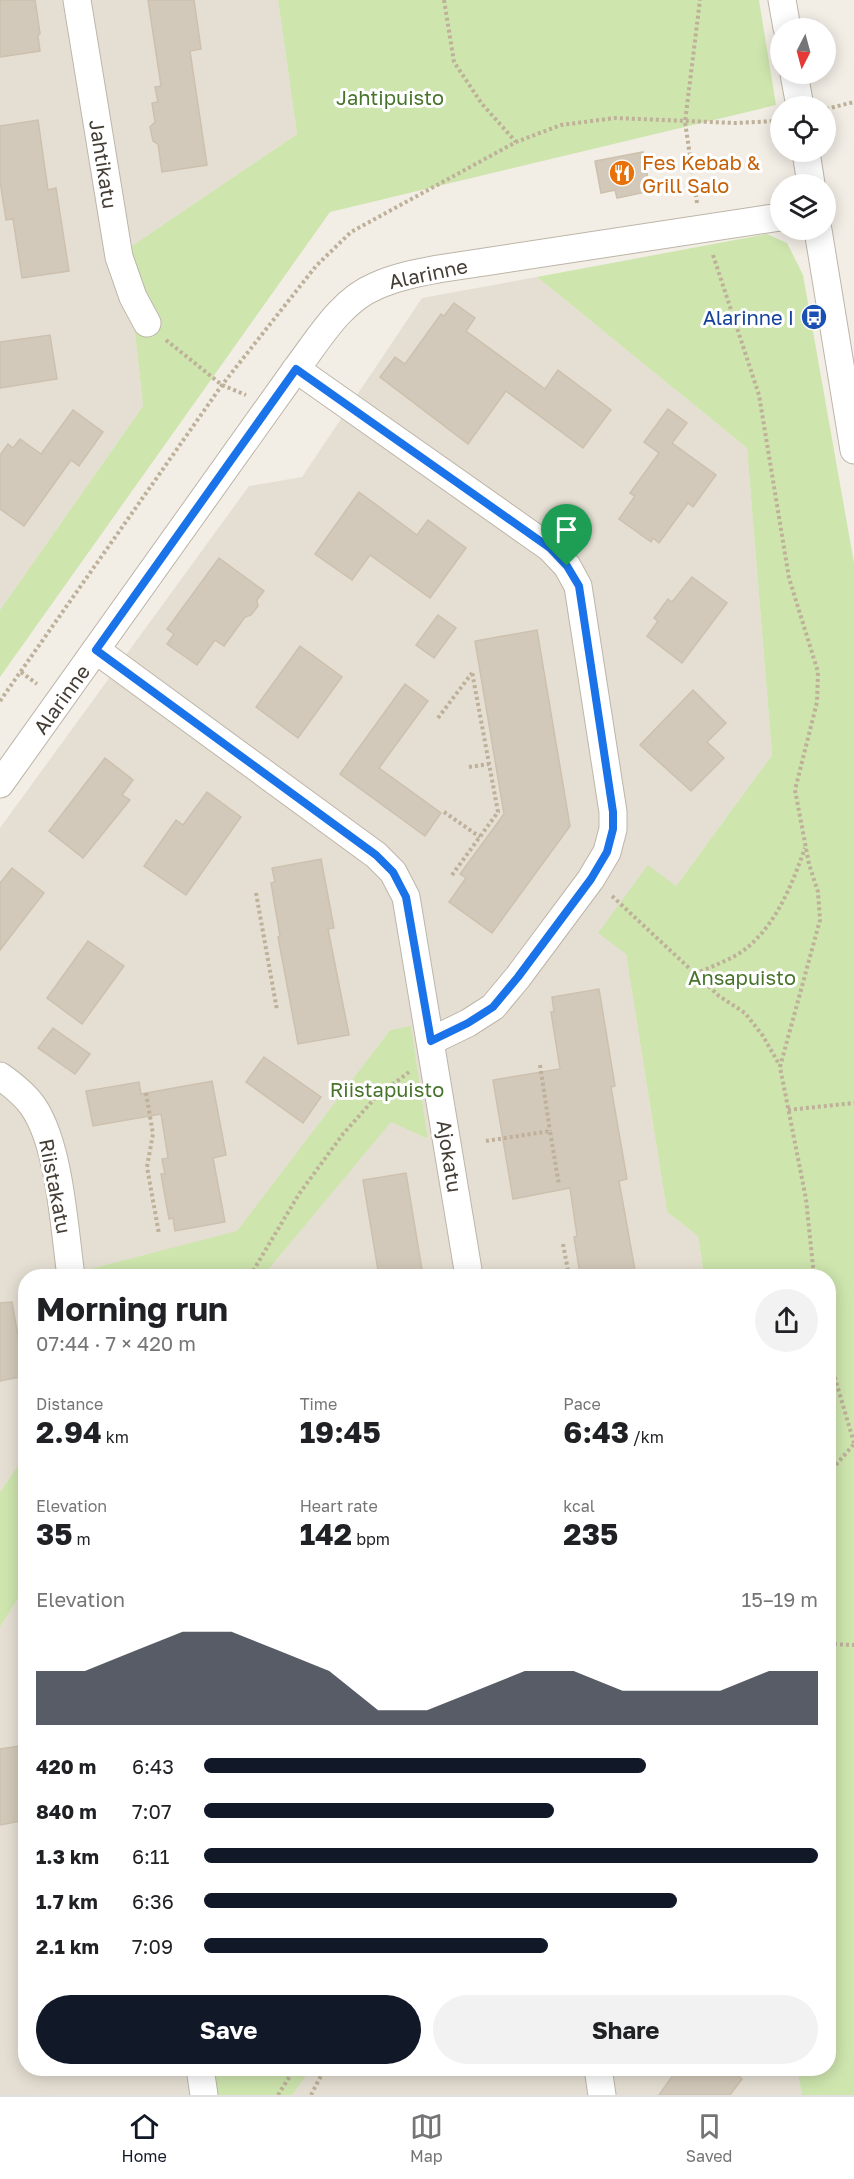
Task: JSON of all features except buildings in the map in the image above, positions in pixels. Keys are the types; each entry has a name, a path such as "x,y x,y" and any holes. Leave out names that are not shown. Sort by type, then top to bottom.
{"street":[{"name":"Jahtikatu","path":"77,0 120,257 133,297 147,323"},
{"path":"782,0 785,18"},
{"name":"Alarinne","path":"0,784 296,369 338,313 354,298 396,278 438,269 770,218"},
{"path":"820,240 854,450"},
{"path":"296,369 550,548 567,566 579,586 613,812 613,829 607,852 591,879 493,1007 468,1023 433,1051"},
{"name":"Ajokatu","path":"96,650 376,855 393,872 406,897 468,1269"},
{"name":"Riistakatu","path":"0,1076 29,1100 45,1129 53,1157 71,1269"},
{"path":"201,2076 204,2095"},
{"path":"599,2076 602,2095"}],"path":[{"path":"444,0 454,62 482,104 516,142"},
{"path":"700,0 685,122 691,174 702,228 723,280 759,395 789,578 818,672 817,702 795,790 805,847 818,892 820,920 780,1067"},
{"path":"836,107 854,102"},
{"path":"147,323 222,385"},
{"path":"438,718 472,672 498,812 452,875"},
{"path":"469,767 489,764"},
{"path":"444,812 480,837"},
{"path":"694,974 748,948 777,913 791,888 805,847"},
{"path":"591,879 640,921 719,996 745,1013 763,1036 780,1067 806,1199 813,1269"},
{"path":"256,893 277,1010"},
{"path":"254,1269 299,1194 343,1134 375,1098 433,1051"},
{"path":"540,1065 559,1185"},
{"path":"146,1093 153,1134 147,1167 159,1234"},
{"path":"788,1110 854,1102"},
{"path":"486,1141 550,1131"},
{"path":"563,1245 567,1269"},
{"path":"836,1382 854,1444 836,1465"},
{"path":"836,1644 854,1645"},
{"path":"278,2095 290,2076"},
{"path":"312,2095 321,2076"}],"shaded area":[{"path":"0,0 278,0 297,134 126,250 143,406 0,610"},
{"path":"537,277 747,448 772,755 626,954 667,1212 698,1236 703,1269 269,1269 391,1121 428,1139 411,1027 390,1030 237,1232 90,1269 18,1269 18,1465 0,1492 0,828 249,486 302,477 422,298"},
{"path":"18,1598 18,2076 798,2076 802,2095 0,2095 0,1627"}],"green space":[{"name":"Jahtipuisto","path":"278,0 759,0 770,68 770,84 773,84 775,96 770,96 770,106 330,212 0,677 0,610 143,406 126,250 297,134"},
{"name":"Ansapuisto","path":"767,234 770,235 770,240 787,243 803,275 854,563 854,2095 802,2095 798,2076 836,2076 836,1269 703,1269 698,1236 667,1212 626,954 598,933 648,865 676,886 772,755 747,448 537,277"},
{"name":"Riistapuisto","path":"411,1026 428,1139 391,1122 269,1269 90,1269 237,1231 390,1030"},
{"path":"18,1465 18,1598 0,1627 0,1492"},
{"path":"214,2076 306,2076 292,2095 217,2095"}],"place":[{"name":"Fes Kebab & Grill Salo","path":"622,173"},
{"name":"Alarinne I","path":"814,317"}],"route":[{"path":"296,369 550,548 567,566 579,586 613,812 613,829 607,852 591,879 493,1007 468,1023 431,1041 406,897 393,872 376,855 96,650 296,369"}]}
